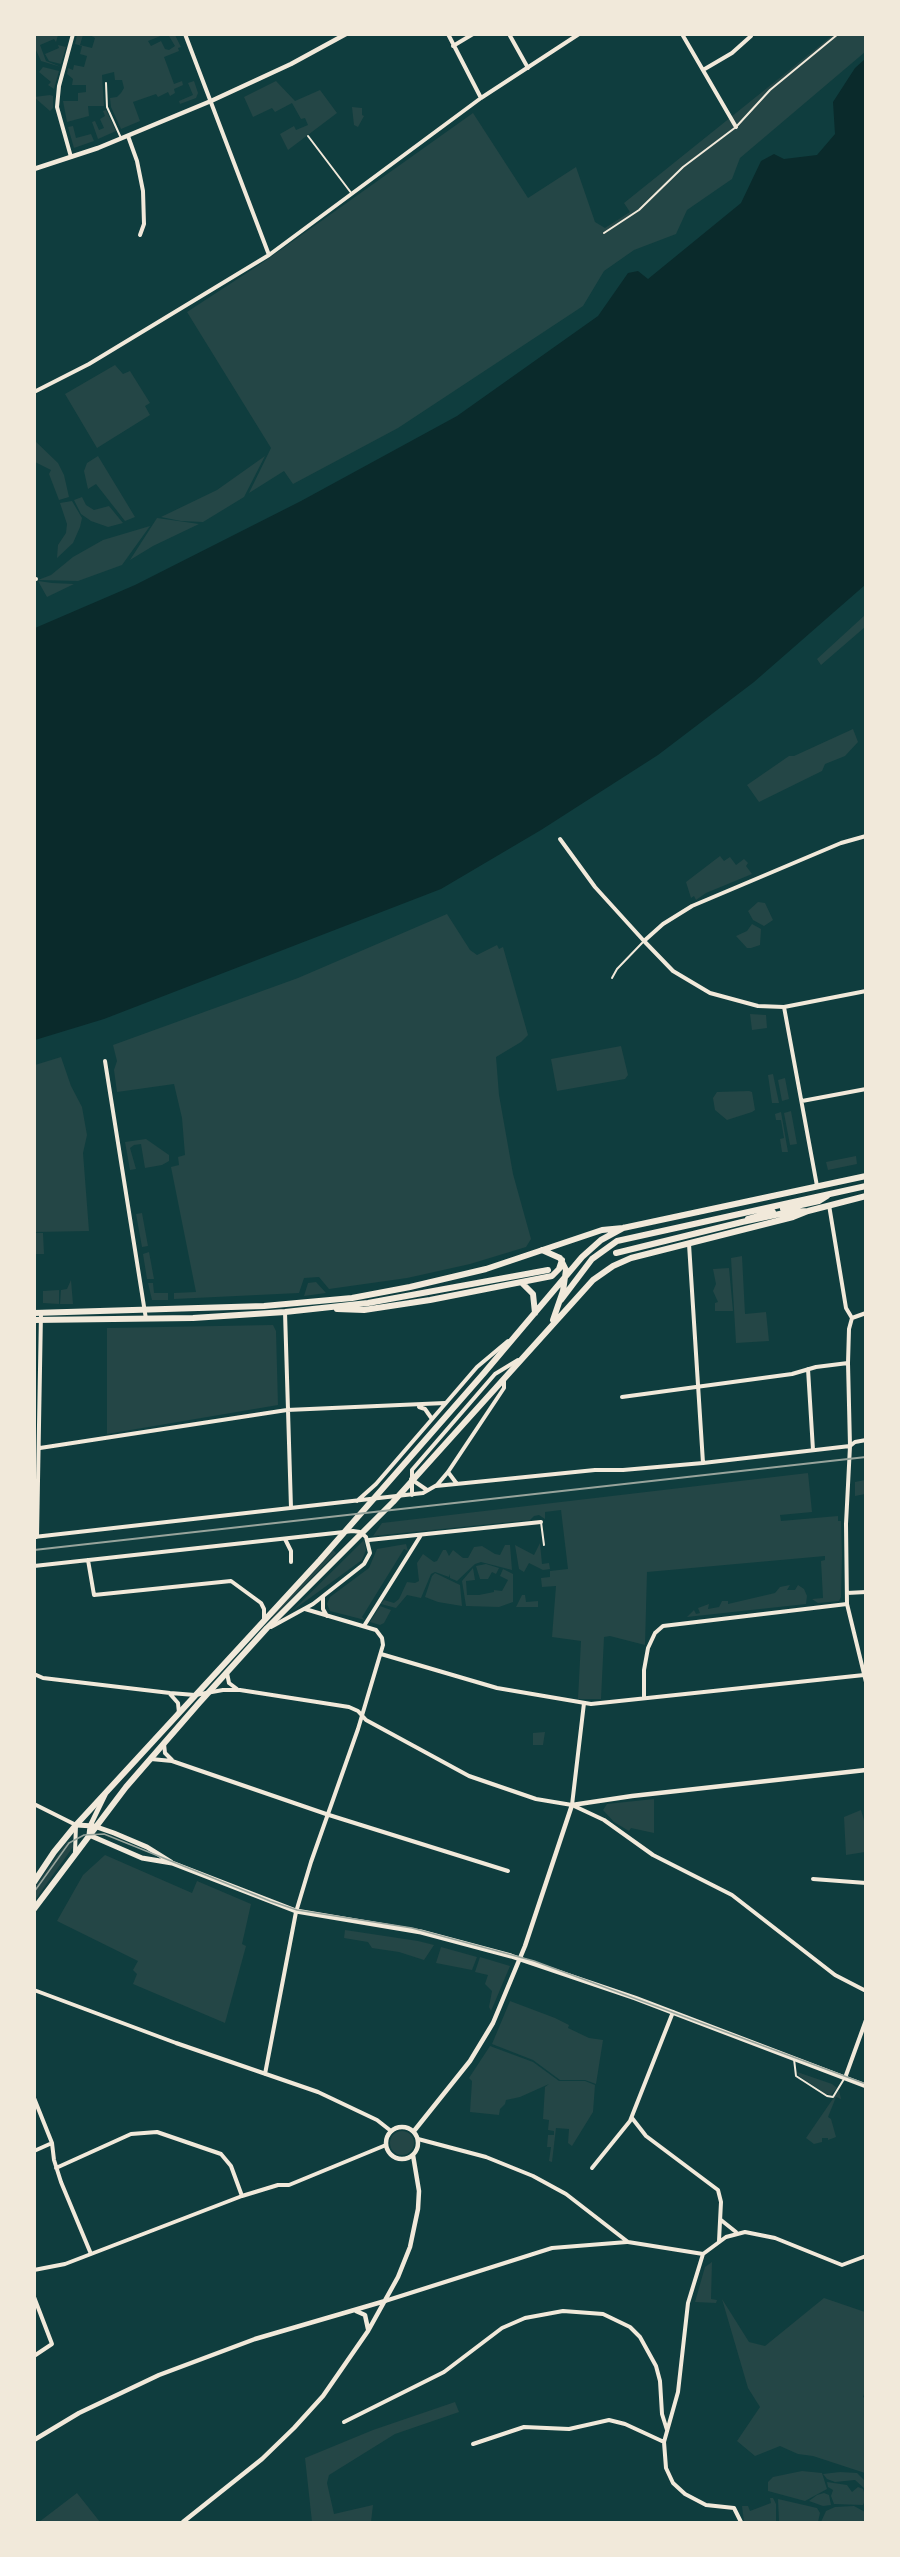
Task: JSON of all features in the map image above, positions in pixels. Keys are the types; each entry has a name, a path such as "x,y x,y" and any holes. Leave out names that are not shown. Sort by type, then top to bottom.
{"main road":[{"path":"38,1317 264,1306 352,1298 486,1269 602,1230 623,1228 866,1176"},
{"path":"817,1186 818,1196"},
{"path":"561,1300 592,1259 618,1241 866,1186"},
{"path":"742,1222 753,1216 819,1201 829,1195"},
{"path":"616,1253 742,1222 866,1196"},
{"path":"92,1826 206,1693 267,1628 393,1502 591,1282 612,1266 642,1255 794,1217 808,1210"},
{"path":"34,1882 76,1825 329,1549 492,1364 566,1276 594,1245 623,1228"},
{"path":"542,1250 555,1255 566,1267 561,1300 552,1324"},
{"path":"324,1308 364,1310 522,1283 552,1276 557,1272 562,1260"},
{"path":"38,1317 146,1319 285,1312 424,1293 548,1270"},
{"path":"522,1283 533,1294 535,1313"},
{"path":"219,1681 227,1660"},
{"path":"34,1909 89,1835 106,1794"},
{"path":"76,1825 92,1826 147,1847 172,1863 296,1911 421,1932 520,1959 673,2012 866,2086"},
{"path":"89,1835 142,1858 172,1863"}],"street":[{"path":"71,157 57,107 59,86 73,34"},
{"path":"185,34 269,255"},
{"path":"34,169 128,136 211,101 291,64 346,34"},
{"path":"448,34 481,98"},
{"path":"453,46 473,34"},
{"path":"509,34 528,68"},
{"path":"34,392 89,364 269,255 481,98 579,34"},
{"path":"682,34 736,127"},
{"path":"703,70 732,53 750,36"},
{"path":"128,136 142,178 144,224 140,235"},
{"path":"644,941 663,924 695,905 841,843 866,836"},
{"path":"561,839 595,887 644,941 678,975 710,993 752,1004 784,1007 866,991"},
{"path":"784,1007 817,1186"},
{"path":"105,1061 146,1319"},
{"path":"802,1101 866,1089"},
{"path":"829,1205 846,1308 852,1318 849,1329 848,1363 850,1446 846,1524 847,1604 866,1682"},
{"path":"689,1244 704,1463"},
{"path":"285,1312 287,1410 294,1508"},
{"path":"852,1318 866,1313"},
{"path":"38,1317 40,1448 38,1537 356,1502 412,1495 428,1490 448,1472 504,1388 504,1378"},
{"path":"356,1502 376,1484 484,1360 516,1335"},
{"path":"412,1495 412,1470 495,1374 520,1359"},
{"path":"622,1397 792,1374 808,1369 848,1363"},
{"path":"808,1369 813,1450"},
{"path":"40,1448 287,1410 445,1403"},
{"path":"416,1405 425,1409 432,1419"},
{"path":"435,1486 595,1470 614,1471 704,1463 850,1446 855,1442 866,1440"},
{"path":"448,1472 457,1484"},
{"path":"411,1479 419,1487 428,1490"},
{"path":"376,1484 374,1492 379,1499"},
{"path":"369,1540 541,1522"},
{"path":"34,1566 353,1531 360,1532 369,1540 370,1553 364,1564 305,1609 267,1628"},
{"path":"364,1626 421,1535"},
{"path":"285,1539 291,1551 291,1562"},
{"path":"88,1560 94,1595 231,1581 261,1603 264,1609 264,1620"},
{"path":"847,1593 866,1593"},
{"path":"322,1597 323,1609 328,1617"},
{"path":"644,1698 644,1670 648,1648 655,1633 663,1626 847,1604"},
{"path":"265,2074 296,1911 383,1645 379,1633 364,1626 305,1609"},
{"path":"381,1654 497,1688 584,1703 864,1675"},
{"path":"227,1672 229,1683 240,1690"},
{"path":"34,1674 43,1678 170,1694 195,1695 223,1690 240,1690 349,1707 366,1720 469,1776 536,1799 572,1805 604,1820 657,1857 732,1895 835,1974 866,1991"},
{"path":"219,1681 223,1690"},
{"path":"170,1694 178,1703 179,1713"},
{"path":"414,2132 483,2041 496,2017 520,1959 572,1805 584,1703"},
{"path":"164,1742 165,1753 172,1761"},
{"path":"148,1761 155,1758 172,1761 329,1815 508,1871"},
{"path":"572,1805 632,1796 866,1770"},
{"path":"34,1804 76,1825 75,1855"},
{"path":"813,1879 866,1883"},
{"path":"34,1990 318,2092 377,2120 391,2131"},
{"path":"592,2168 631,2117 673,2012"},
{"path":"844,2078 866,2020"},
{"path":"34,2098 52,2143 56,2168 91,2254"},
{"path":"631,2117 646,2136 718,2190 721,2220 719,2241"},
{"path":"402,2127 414,2132 418,2139 418,2146 413,2155 407,2158 396,2158 390,2154 386,2145 391,2131 402,2127"},
{"path":"56,2168 131,2134 162,2133 221,2154 231,2166 243,2196"},
{"path":"418,2139 486,2157 533,2176 566,2194 628,2242"},
{"path":"34,2151 52,2143"},
{"path":"34,2270 65,2264 243,2196 278,2185 289,2185 386,2145"},
{"path":"183,2523 262,2459 294,2428 340,2373 368,2331 410,2247 417,2216 419,2191 413,2155"},
{"path":"721,2220 737,2232"},
{"path":"741,2523 734,2508 700,2503 679,2489 666,2468 664,2442 678,2392 688,2302 704,2253 719,2241 737,2232 750,2232 775,2238 842,2265 866,2256"},
{"path":"34,2440 79,2413 159,2375 255,2339 552,2248 628,2242 704,2253"},
{"path":"34,2297 52,2344 34,2356"},
{"path":"354,2310 365,2315 368,2331"},
{"path":"344,2422 444,2372 502,2328 525,2318 563,2311 603,2314 630,2327 640,2337 656,2366 660,2381 662,2414 667,2430"},
{"path":"473,2444 524,2427 569,2429 609,2420 625,2424 664,2442"}],"lane":[{"path":"604,233 639,210 682,167 736,127 770,90 838,34"},
{"path":"106,83 108,107 121,138"},
{"path":"308,136 352,194"},
{"path":"612,978 617,969 644,941"},
{"path":"541,1522 543,1545"},
{"path":"794,2059 797,2077 827,2096 833,2097 844,2078"}],"shaded area":[{"path":"35,34 58,35 56,42 54,39 40,45 46,61 61,67 41,61 35,48"},
{"path":"77,35 83,35 80,45 92,48 95,38 90,35 163,35 148,41 151,46 161,41 165,49 169,50 175,46 169,36 175,35 181,47 178,48 179,51 164,57 174,84 182,81 183,85 174,89 175,93 170,96 168,92 158,97 156,94 133,102 140,121 121,129 111,107 110,98 117,97 121,93 124,88 122,80 115,80 114,72 102,75 104,106 88,106 89,116 67,122 63,101 78,101 78,93 86,92 86,85 72,85 73,79 67,74 68,68 73,70 74,65 84,67 87,56 80,54 82,46 75,44"},
{"path":"833,35 865,35 865,52 740,158 732,179 687,210 676,234 634,250 604,271 583,306 398,428 293,484 284,471 249,493 271,448 187,312 265,261 473,113 528,198 576,167 595,222 605,228 630,212 624,203"},
{"path":"58,45 66,47 61,64 49,61 45,54 59,48"},
{"path":"865,59 865,585 754,682 658,755 541,830 441,889 104,1019 35,1040 35,628 135,585 301,501 457,416 598,316 628,273 638,271 648,279 741,203 761,161 774,154 784,159 817,155 835,134 833,102 855,68"},
{"path":"43,67 59,71 54,89 48,85 51,82 39,72"},
{"path":"194,81 198,93 196,98 180,104 179,101 193,95 188,83"},
{"path":"276,81 295,101 320,90 337,113 288,150 280,134 294,126 296,130 308,125 305,118 301,119 292,103 275,112 272,108 253,117 244,97"},
{"path":"53,96 53,108 50,111 34,97"},
{"path":"352,107 362,108 364,116 358,127 354,125"},
{"path":"106,110 116,131 98,139 92,122 95,121 99,130 104,128 100,119 105,116 103,111"},
{"path":"73,126 76,138 91,134 94,141 74,148 68,127"},
{"path":"115,365 123,374 130,371 150,403 145,406 150,415 97,448 65,394"},
{"path":"34,440 58,463 64,475 69,497 59,500 49,474 51,470 35,462"},
{"path":"98,456 135,517 125,521 96,484 88,489 84,471 87,463"},
{"path":"265,456 244,497 203,522 161,517 217,490"},
{"path":"82,497 86,505 94,510 109,506 123,523 108,527 91,521 81,514 74,500"},
{"path":"72,501 82,518 80,527 73,543 57,558 58,545 66,533 67,524 60,503"},
{"path":"157,518 199,524 130,560"},
{"path":"150,526 122,565 78,581 38,580 51,575 73,557 103,540"},
{"path":"38,581 52,583 74,584 47,597"},
{"path":"865,615 865,627 821,665 817,659"},
{"path":"853,729 858,742 845,756 825,764 822,771 759,802 747,785 789,756 794,756"},
{"path":"720,856 724,861 730,857 736,865 744,859 752,874 706,893 696,900 694,896 691,898 686,882"},
{"path":"758,902 765,903 773,920 764,926 753,920 748,911"},
{"path":"447,914 470,950 477,955 497,945 499,949 503,947 528,1035 521,1042 496,1057 499,1095 513,1174 531,1239 526,1247 470,1264 407,1278 329,1289 319,1277 304,1278 299,1293 174,1299 174,1293 196,1292 171,1167 179,1165 178,1157 185,1155 182,1118 174,1084 117,1092 114,1070 117,1061 113,1045 298,978"},
{"path":"752,924 761,929 760,945 747,948 736,936 747,931"},
{"path":"750,1014 766,1015 767,1028 752,1030"},
{"path":"621,1046 628,1075 625,1079 557,1091 551,1059"},
{"path":"61,1057 71,1086 82,1107 87,1135 83,1153 89,1231 35,1232 35,1065"},
{"path":"773,1074 779,1103 772,1103 768,1075"},
{"path":"785,1078 789,1099 782,1101 778,1080"},
{"path":"717,1092 752,1092 755,1110 752,1112 727,1120 715,1110 713,1098"},
{"path":"791,1111 797,1144 790,1145 784,1113"},
{"path":"781,1112 788,1152 782,1152 780,1139 784,1138 781,1120 776,1120 775,1114"},
{"path":"146,1139 169,1155 169,1161 162,1165 145,1168 141,1144 134,1145 130,1148 136,1169 130,1170 125,1142"},
{"path":"856,1156 857,1164 828,1170 826,1162"},
{"path":"142,1213 148,1246 142,1247 136,1214"},
{"path":"35,1233 43,1233 44,1254 35,1254"},
{"path":"149,1252 154,1279 147,1279 143,1254"},
{"path":"742,1256 745,1314 766,1312 769,1341 736,1343 731,1258"},
{"path":"729,1268 733,1311 715,1311 715,1303 718,1302 713,1291 716,1284 713,1269"},
{"path":"71,1280 73,1304 60,1304 61,1290 67,1289"},
{"path":"316,1282 326,1293 304,1296 308,1283"},
{"path":"148,1283 153,1283 154,1293 168,1293 168,1300 152,1300"},
{"path":"59,1290 59,1304 43,1303 43,1291"},
{"path":"273,1325 276,1331 278,1405 107,1434 107,1328"},
{"path":"808,1473 812,1512 780,1515 781,1521 838,1516 838,1521 841,1521 842,1555 839,1601 818,1603 812,1599 823,1598 821,1561 825,1560 825,1556 647,1572 645,1645 610,1636 604,1637 601,1699 578,1699 581,1641 552,1637 556,1586 542,1587 541,1578 550,1577 550,1571 568,1569 561,1510 545,1512 545,1519 539,1515 530,1520 373,1536 382,1523"},
{"path":"865,1480 865,1494 855,1496 855,1482"},
{"path":"364,1540 366,1550 362,1560 292,1611"},
{"path":"540,1543 542,1564 549,1563 550,1569 543,1570 529,1563 524,1572 519,1569 515,1545 534,1555"},
{"path":"406,1544 408,1551 404,1549 362,1617 365,1620 330,1611 327,1604 330,1597 369,1568 377,1549"},
{"path":"505,1545 510,1545 512,1570 481,1562 475,1564 457,1581 450,1578 450,1574 449,1577 435,1572 431,1574 421,1598 407,1595 396,1608 381,1604 384,1600 394,1603 399,1599 407,1582 419,1581 417,1563 423,1554 434,1562 443,1550 446,1550 449,1556 453,1550 463,1558 468,1558 474,1547 482,1546 500,1555"},
{"path":"333,1550 336,1553 273,1617 271,1616"},
{"path":"486,1564 499,1568 496,1574 492,1572 488,1579 480,1579 476,1566"},
{"path":"473,1568 475,1580 466,1581 467,1595 479,1595 494,1592 494,1590 502,1591 508,1580 500,1576 503,1569 513,1574 513,1602 499,1607 466,1606 462,1581"},
{"path":"435,1573 460,1585 462,1606 425,1597"},
{"path":"790,1585 787,1590 795,1590 798,1585 804,1589 807,1596 806,1604 687,1617 694,1610 696,1614 700,1613 698,1608 709,1604 708,1609 719,1607 722,1601 728,1601 728,1604 775,1593 780,1587"},
{"path":"522,1595 525,1595 526,1602 538,1601 538,1607 516,1607"},
{"path":"380,1606 391,1610 384,1623 380,1625 370,1622"},
{"path":"545,1732 543,1745 533,1745 533,1733"},
{"path":"654,1799 654,1833 631,1828 629,1831 614,1822 603,1810 607,1804"},
{"path":"861,1810 865,1824 865,1852 846,1855 844,1817"},
{"path":"67,1842 72,1843 73,1847 35,1900 35,1887"},
{"path":"105,1855 192,1893 197,1881 251,1904 242,1944 246,1946 225,2023 133,1984 137,1974 133,1970 138,1961 57,1921 83,1875"},
{"path":"345,1930 434,1945 424,1960 399,1952 372,1948 368,1942 344,1938"},
{"path":"441,1947 477,1957 472,1970 436,1963"},
{"path":"480,1957 510,1966 491,2011 489,2007 492,1991 485,1984 488,1975 475,1972"},
{"path":"510,2001 555,2018 569,2025 568,2028 589,2038 603,2040 596,2084 585,2080 560,2080 533,2060 492,2044"},
{"path":"490,2046 533,2062 559,2081 585,2081 595,2085 593,2112 572,2146 568,2143 569,2129 556,2128 552,2162 549,2161 551,2147 547,2147 548,2135 554,2135 554,2131 548,2130 549,2120 543,2119 545,2087 549,2084 520,2097 506,2100 499,2115 470,2112 472,2081 469,2078"},
{"path":"797,2072 832,2084 837,2088 831,2095 826,2094 799,2076"},
{"path":"839,2090 841,2099 836,2097 828,2117 831,2119 836,2137 828,2140 828,2138 822,2138 822,2142 814,2144 806,2138"},
{"path":"397,2131 407,2131 414,2138 414,2148 407,2155 397,2155 390,2148 390,2138"},
{"path":"712,2262 711,2299 717,2300 716,2303 695,2302 705,2267"},
{"path":"824,2298 865,2312 866,2388 863,2397 866,2399 865,2473 813,2456 798,2454 780,2446 755,2456 737,2441 760,2407 748,2388 722,2299 749,2342 765,2346"},
{"path":"455,2402 459,2412 395,2434 329,2475 327,2483 334,2514 373,2505 371,2522 312,2522 305,2458 373,2430"},
{"path":"802,2471 822,2473 827,2489 805,2501 768,2491 768,2482 773,2477"},
{"path":"857,2473 865,2481 865,2489 855,2480 835,2482 827,2479 823,2474"},
{"path":"827,2482 847,2485 852,2492 858,2487 863,2489 866,2498 863,2505 834,2504 831,2496 833,2490 828,2487"},
{"path":"77,2493 100,2522 39,2522"},
{"path":"824,2493 829,2495 831,2505 823,2506 809,2501 817,2495"},
{"path":"770,2498 773,2498 776,2504 776,2522 744,2522 742,2506 748,2506 750,2511 771,2503"},
{"path":"778,2499 817,2508 820,2513 818,2522 779,2522"},
{"path":"854,2506 865,2512 865,2522 821,2522 826,2511 835,2507"}],"tram line":[{"path":"34,1892 69,1843 84,1835 104,1834 297,1910 412,1928 534,1961 866,2084"}],"railway":[{"path":"34,1550 866,1457"}]}
